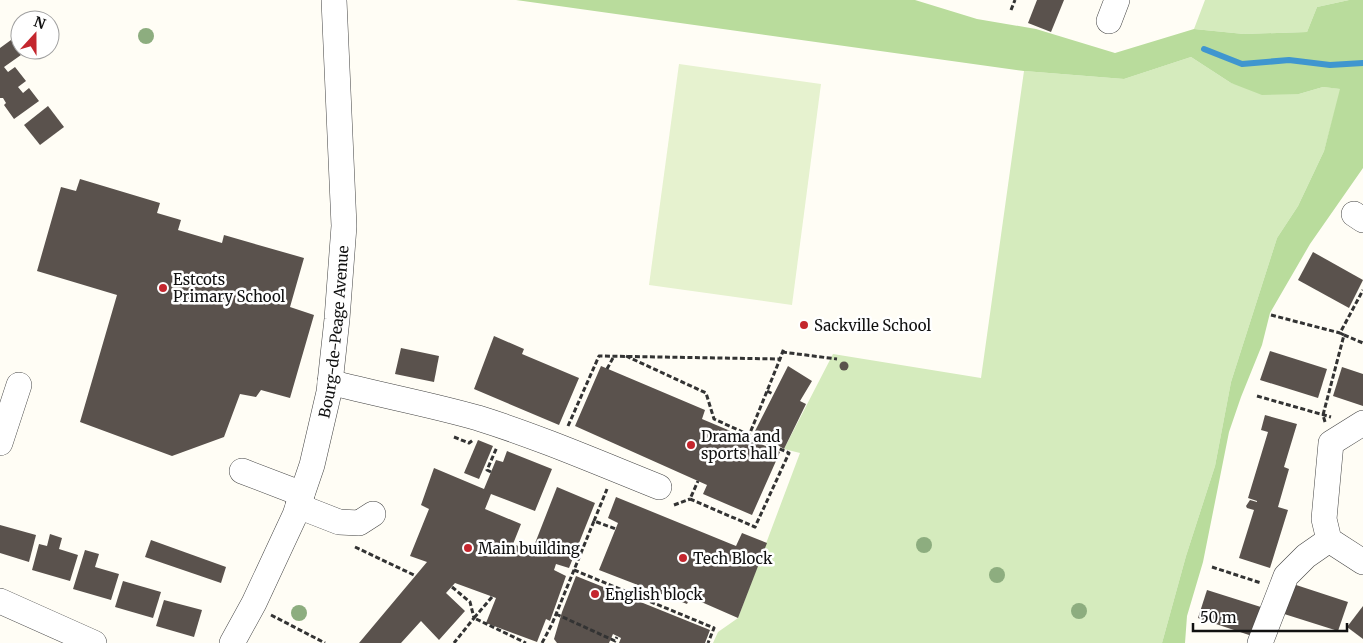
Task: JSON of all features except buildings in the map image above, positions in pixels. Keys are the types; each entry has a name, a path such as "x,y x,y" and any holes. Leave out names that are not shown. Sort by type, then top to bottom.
{"street":[{"name":"Bourg-de-Peage Avenue","path":"232,643 254,603 300,500 312,465 330,382 338,319 344,226 334,0"},
{"path":"330,382 479,419 659,488"},
{"path":"0,443 19,385"},
{"path":"1361,424 1331,444 1324,519 1329,540 1363,562"},
{"path":"242,471 300,500 338,522 359,523 373,514"},
{"path":"1260,643 1286,576 1306,556 1329,540"},
{"path":"0,601 94,643"}],"path":[{"path":"1011,10 1015,0"},
{"path":"1340,333 1363,290"},
{"path":"1271,315 1340,333 1363,343"},
{"path":"1331,444 1323,415 1344,335"},
{"path":"749,436 784,348"},
{"path":"782,352 837,359"},
{"path":"564,450 567,429 599,356 780,359"},
{"path":"607,369 614,356"},
{"path":"626,356 706,393 714,419 789,453 755,527 690,499 698,481"},
{"path":"767,391 773,394"},
{"path":"1257,396 1361,424"},
{"path":"491,472 487,470 500,442"},
{"path":"542,643 556,614 607,489"},
{"path":"594,521 616,529"},
{"path":"1212,567 1281,589"},
{"path":"574,570 714,628 708,643"},
{"path":"452,587 470,602 474,618"},
{"path":"454,643 492,597"},
{"path":"254,603 276,618 324,643"},
{"path":"556,614 615,642 617,636"},
{"path":"474,618 526,643"}],"green space":[{"path":"516,0 915,0 977,19 1036,29 1115,53 1194,29 1244,34 1307,32 1317,7 1349,0 1363,0 1363,168 1310,244 1270,313 1262,345 1229,432 1203,562 1187,616 1185,643 1162,643 1186,556 1215,466 1231,382 1277,238 1298,206 1324,151 1340,89 1323,87 1299,94 1262,95 1231,83 1191,57 1124,79 1024,71"},
{"path":"1205,0 1349,0 1317,7 1307,32 1244,34 1194,29"},
{"path":"1191,57 1231,83 1299,94 1323,87 1341,89 1324,151 1298,206 1277,238 1231,382 1215,466 1186,556 1162,643 713,643 718,632 738,618 800,453 784,449 833,354 981,378 1024,71 1124,79"},
{"path":"679,64 821,84 792,305 649,285"}],"waterway":[{"path":"1204,49 1242,64 1289,60 1330,65 1363,63"}],"place":[{"name":"Estcots Primary School","path":"163,288"},
{"name":"Sackville School","path":"804,325"},
{"name":"Drama and sports hall","path":"691,445"},
{"name":"Main building","path":"468,548"},
{"name":"Tech Block","path":"683,558"},
{"name":"English block","path":"595,594"}]}
